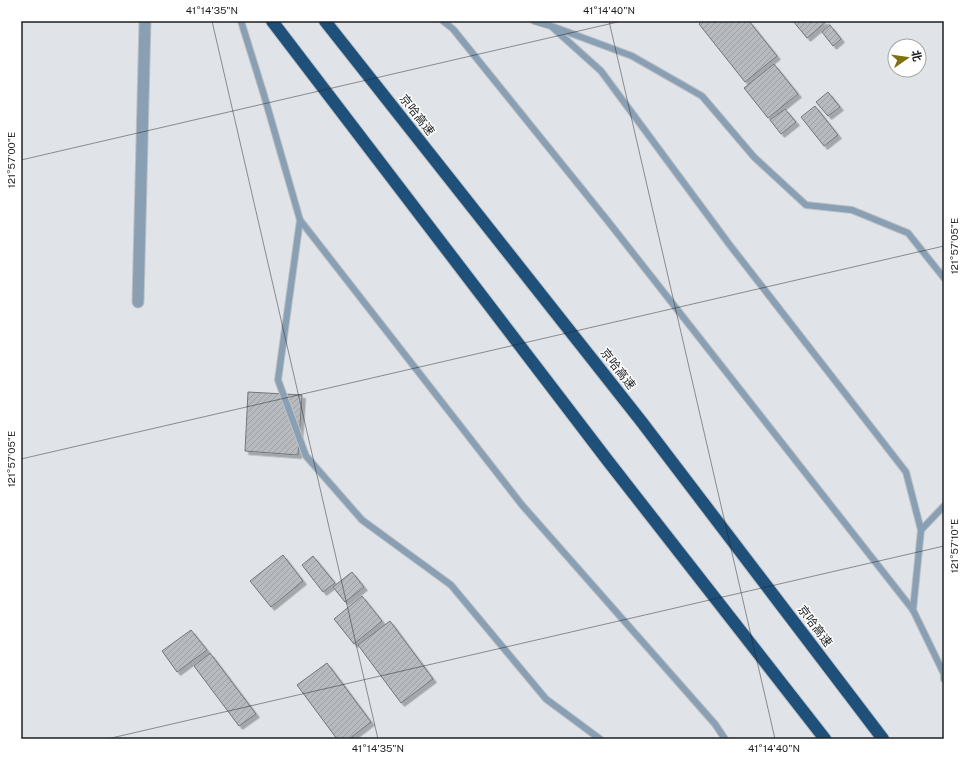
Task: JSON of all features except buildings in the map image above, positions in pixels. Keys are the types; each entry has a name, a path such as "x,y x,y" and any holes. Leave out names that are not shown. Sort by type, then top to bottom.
{"highway":[{"path":"272,21 608,461 825,739"},
{"name":"京哈高速","path":"325,21 641,421 883,739"}],"street":[{"path":"138,302 145,21"}],"lane":[{"path":"241,21 300,220 522,505 715,724 725,739"},
{"path":"443,21 453,29 607,220 913,610 944,674 944,679"},
{"path":"534,21 632,56 702,96 754,157 806,205 852,210 908,233 944,278"},
{"path":"551,26 601,71 729,244 906,472 920,530 913,610"},
{"path":"300,220 278,380 306,456 362,520 450,585 546,699 600,739"},
{"path":"920,530 944,506"}]}
